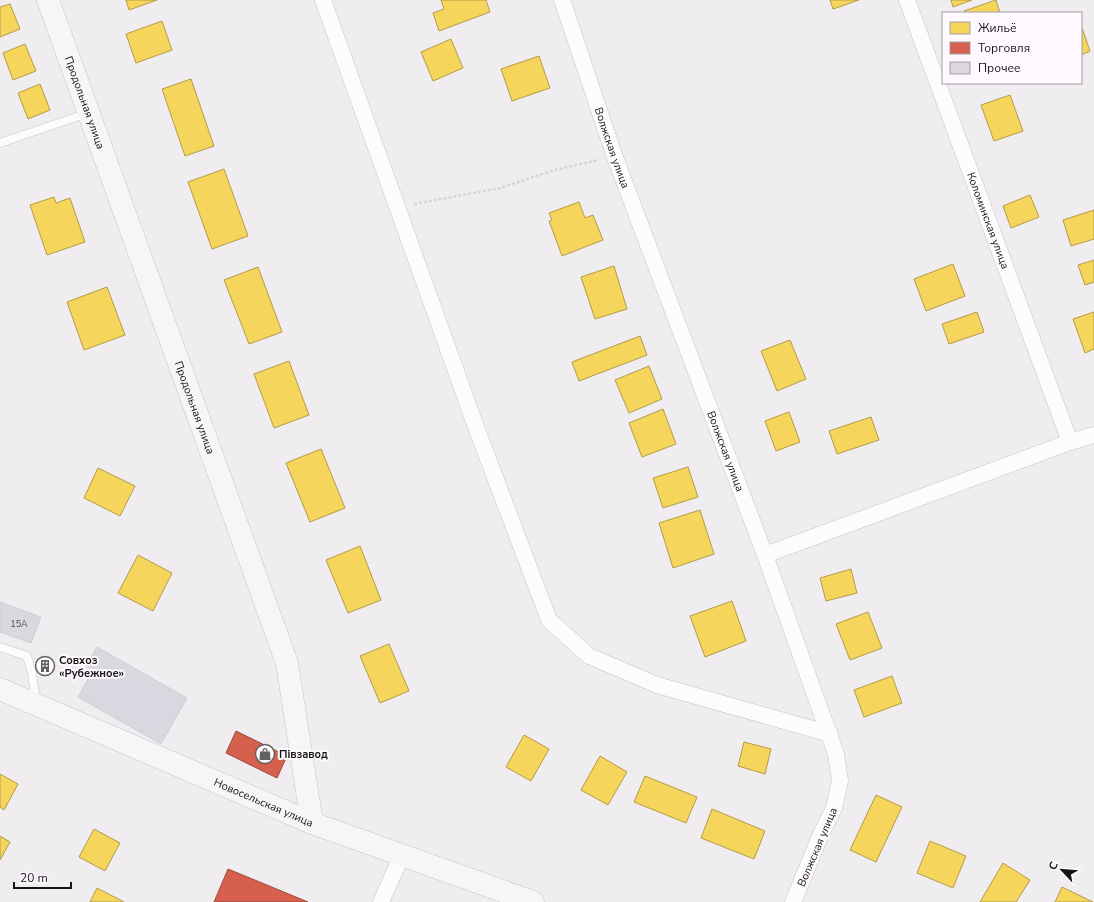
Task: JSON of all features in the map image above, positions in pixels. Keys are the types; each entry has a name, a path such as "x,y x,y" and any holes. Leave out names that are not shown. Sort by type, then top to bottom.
{"street":[{"name":"Продольная улица","path":"48,0 287,663 312,823"},
{"path":"323,0 476,427 549,620 590,656 657,685 830,734"},
{"name":"Волжская улица","path":"562,0 616,160 765,555 836,754 840,781 834,808 821,834 793,902"},
{"name":"Коломинская улица","path":"907,0 1070,442"},
{"path":"765,555 1070,442 1094,435"},
{"name":"Новосельская улица","path":"0,689 312,823 533,902"},
{"path":"381,902 402,855"}],"lane":[{"path":"0,143 88,112"},
{"path":"0,647 27,656 32,673 36,704"}],"path":[{"path":"398,209 421,202 464,196 500,188 554,170 603,159 616,160"}],"building: Жильё":[{"path":"126,0 157,0 129,10"},
{"path":"441,0 486,0 490,12 439,31 433,13 444,9"},
{"path":"830,0 859,0 833,9"},
{"path":"951,0 972,0 953,7"},
{"path":"996,0 1000,12 964,12"},
{"path":"10,4 20,29 0,37 0,7"},
{"path":"162,21 172,50 136,63 126,34"},
{"path":"1082,28 1090,51 1082,55"},
{"path":"451,39 463,68 433,81 421,52"},
{"path":"25,44 36,71 13,80 3,53"},
{"path":"539,56 550,88 512,101 501,69"},
{"path":"191,79 214,146 185,156 162,89"},
{"path":"40,84 50,110 28,119 18,93"},
{"path":"1010,95 1023,131 994,141 981,105"},
{"path":"224,169 248,236 212,249 188,182"},
{"path":"1030,195 1039,217 1011,228 1003,206"},
{"path":"54,197 56,203 70,198 85,242 47,255 30,205"},
{"path":"579,202 585,218 593,215 603,240 562,256 549,221 552,220 549,213"},
{"path":"1094,210 1094,239 1071,246 1063,220"},
{"path":"1094,260 1094,282 1085,285 1078,265"},
{"path":"953,264 965,296 926,311 914,279"},
{"path":"614,266 627,309 595,319 581,277"},
{"path":"258,267 282,332 249,344 224,280"},
{"path":"107,287 125,335 84,350 67,302"},
{"path":"977,312 984,332 949,344 942,324"},
{"path":"1094,312 1094,349 1085,353 1073,319"},
{"path":"640,336 647,355 579,381 572,362"},
{"path":"790,340 806,379 777,391 761,351"},
{"path":"289,361 309,415 274,428 254,374"},
{"path":"649,366 662,399 629,413 615,380"},
{"path":"663,409 676,444 642,457 629,423"},
{"path":"789,412 800,442 776,451 765,421"},
{"path":"871,417 879,440 837,454 829,431"},
{"path":"321,449 345,508 310,522 286,463"},
{"path":"688,467 698,497 663,508 653,478"},
{"path":"98,468 135,486 120,516 84,498"},
{"path":"700,510 714,554 673,568 659,523"},
{"path":"360,546 381,600 348,613 326,560"},
{"path":"138,555 172,573 153,611 118,593"},
{"path":"851,569 857,593 826,601 820,578"},
{"path":"732,601 746,641 705,657 690,616"},
{"path":"868,612 882,648 850,660 836,624"},
{"path":"389,644 409,691 380,703 360,656"},
{"path":"892,676 902,703 864,717 854,690"},
{"path":"524,735 549,749 531,781 506,767"},
{"path":"744,742 771,749 765,774 738,766"},
{"path":"600,756 627,772 608,805 581,790"},
{"path":"0,774 18,784 4,810 0,807"},
{"path":"645,776 697,797 686,823 634,802"},
{"path":"876,795 902,807 876,862 850,850"},
{"path":"712,809 765,831 754,859 701,838"},
{"path":"94,829 120,843 105,871 79,857"},
{"path":"0,836 10,842 0,860"},
{"path":"930,841 966,856 953,888 917,873"},
{"path":"1003,863 1030,880 1016,902 980,902"},
{"path":"1062,887 1093,902 1055,902"},
{"path":"97,888 124,902 90,902"}],"building: Торговля":[{"path":"236,731 287,756 277,778 226,753"},
{"path":"228,869 308,902 214,902"}],"building: Прочее":[{"path":"0,602 41,617 31,643 0,632"},
{"path":"97,647 187,698 161,744 78,697 93,670 86,666"},
{"name":"Совхоз «Рубежное»","path":"48,658 51,673 42,675 40,660"}],"place":[{"name":"Совхоз «Рубежное»","path":"45,666"},
{"name":"Пiвзавод","path":"265,754"}]}
